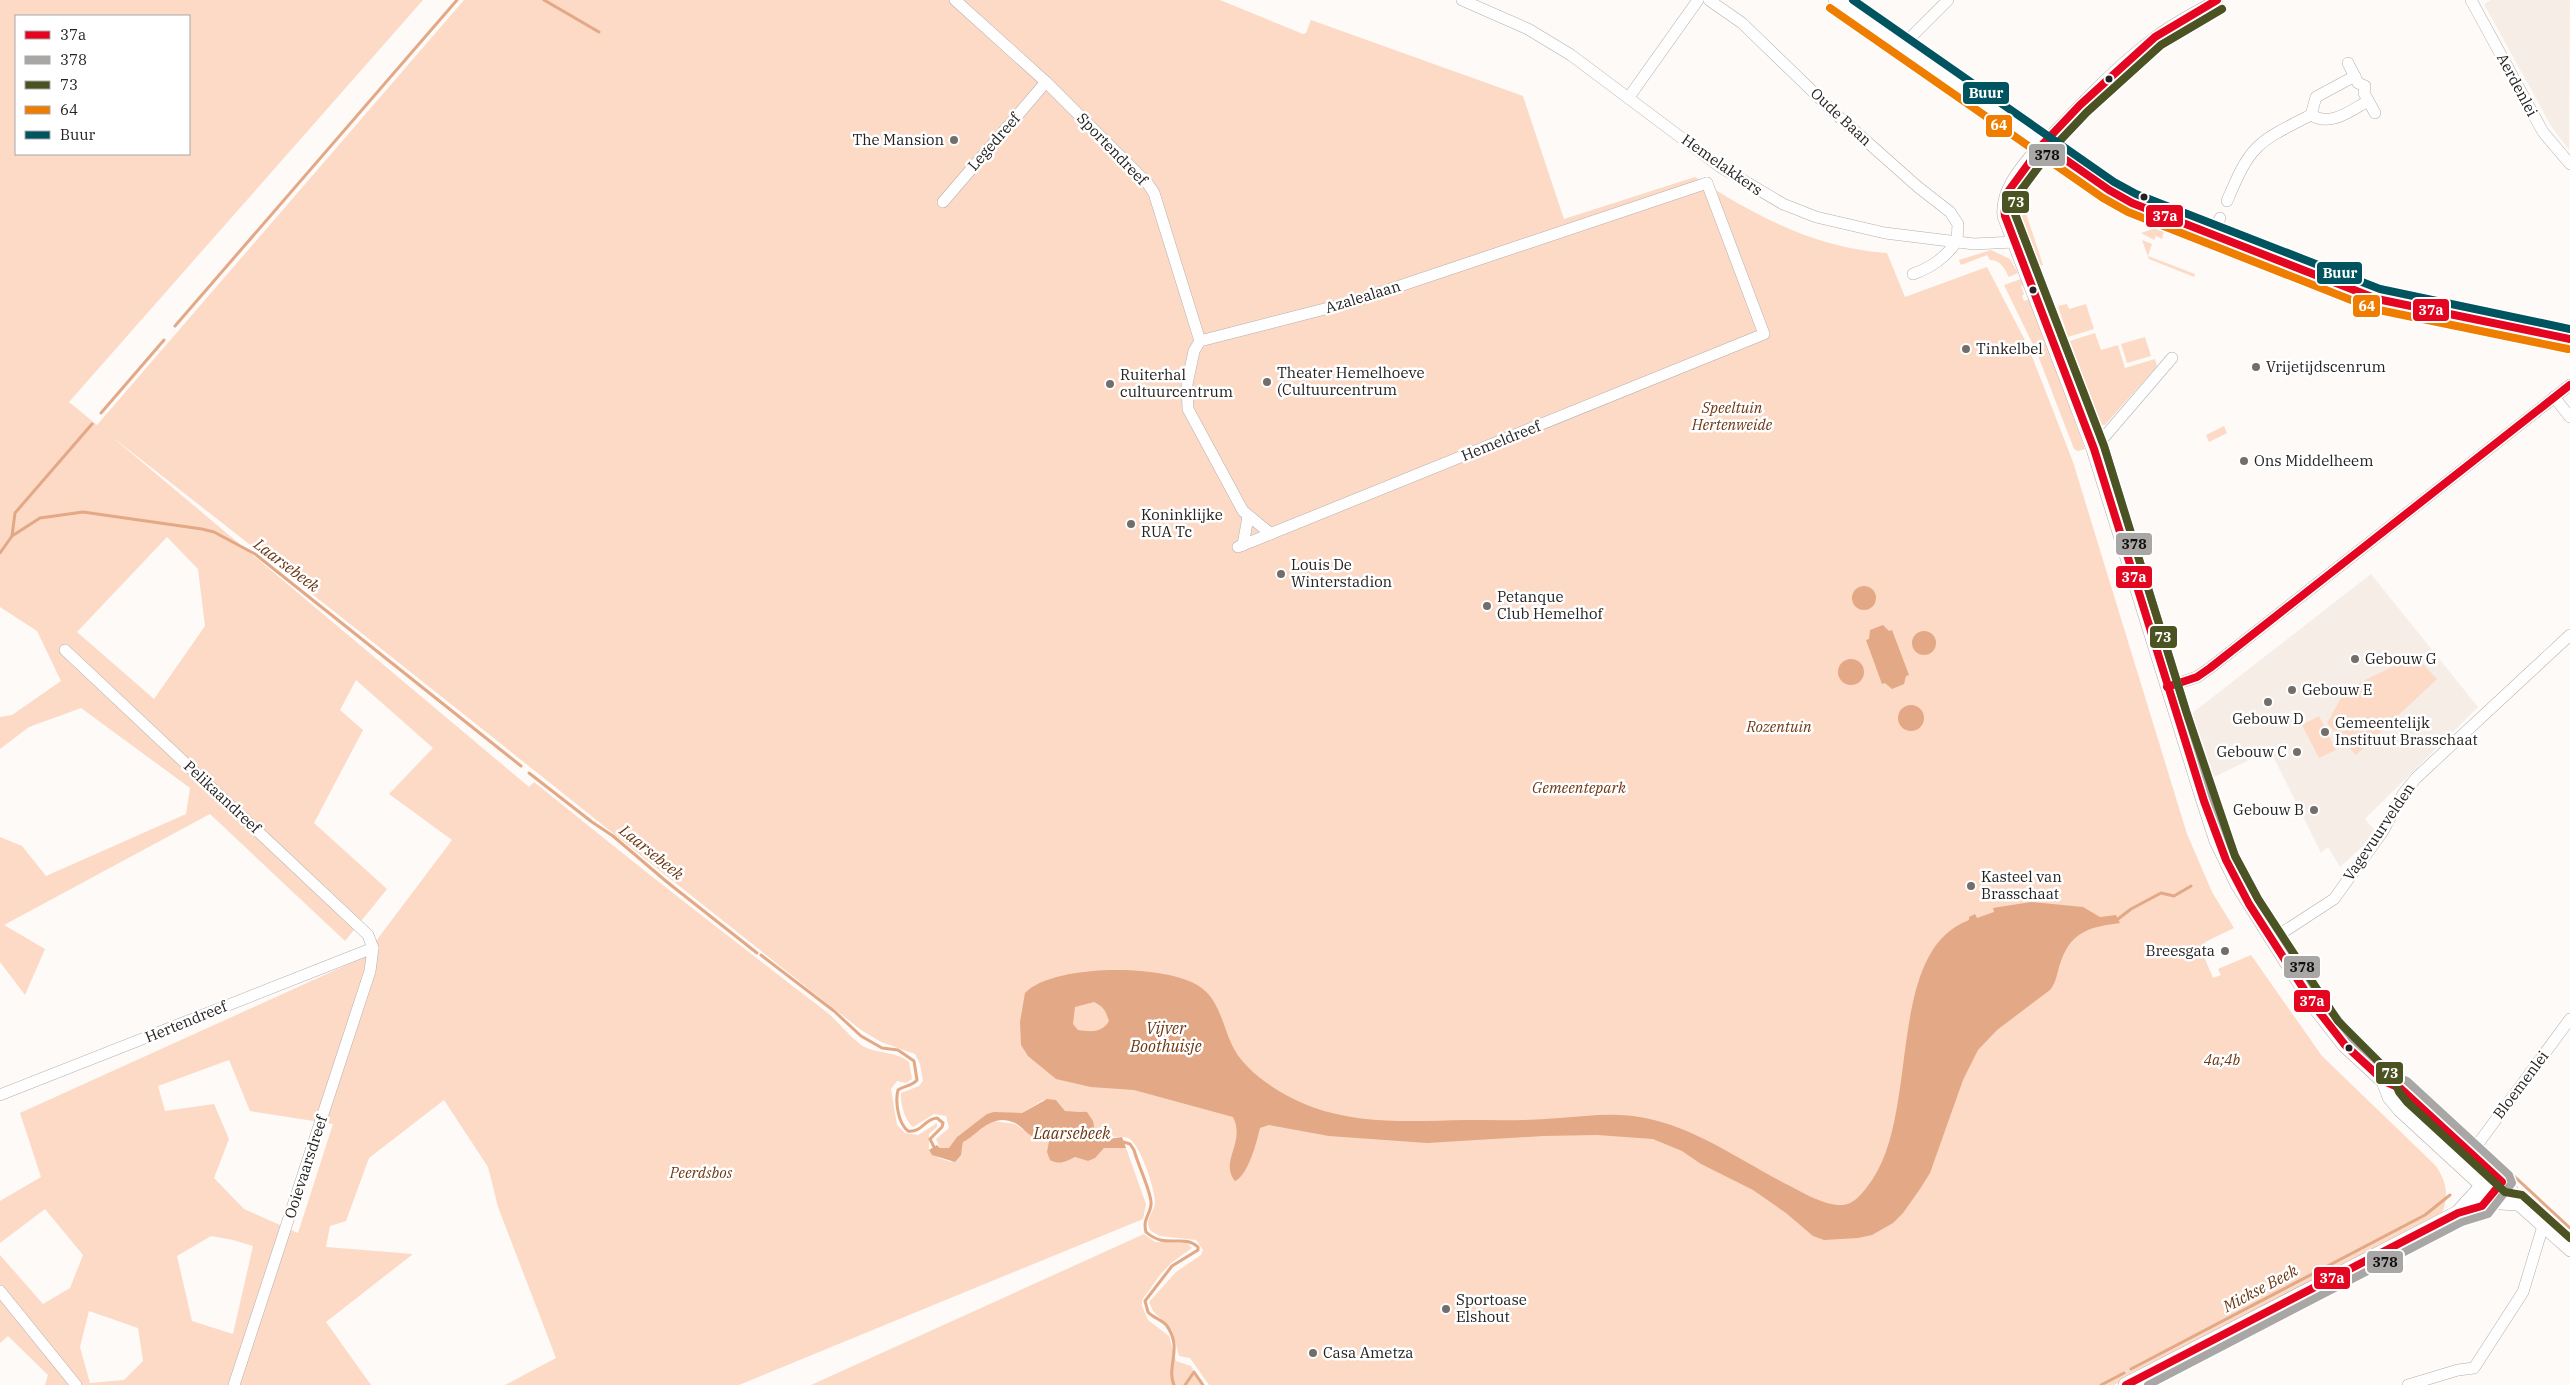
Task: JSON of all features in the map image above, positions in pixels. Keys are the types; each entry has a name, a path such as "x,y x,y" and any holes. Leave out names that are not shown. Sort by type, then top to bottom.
{"main road":[{"path":"1836,0 1901,47 2120,197 2377,299 2570,339"},
{"path":"2043,144 2007,193 2004,206 2005,216 2094,449 2218,841 2248,904 2330,1027 2395,1092 2472,1152 2511,1192 2516,1203 2501,1202 2410,1119 2395,1092"},
{"path":"2126,1385 2458,1213 2488,1190 2498,1178"}],"street":[{"name":"Sportendreef","path":"955,0 1046,82 1090,125 1154,193 1200,341"},
{"name":"Hemelakkers","path":"1462,0 1486,5 1548,41 1629,97 1719,166 1766,196 1816,217 1886,233 1974,244 2014,242"},
{"path":"1629,97 1698,0"},
{"name":"Oude Baan","path":"1710,0 1742,23 1845,122 1955,217 1959,231 1957,242"},
{"path":"1901,47 1948,0"},
{"path":"2043,144 2080,104 2129,58 2155,37 2217,0"},
{"name":"Aerdenlei","path":"2471,0 2542,132 2570,164"},
{"path":"2348,63 2358,83 2365,86 2364,93 2375,113"},
{"path":"2227,201 2243,164 2262,141 2311,115 2316,97 2355,76"},
{"name":"Legedreef","path":"943,202 1046,82"},
{"path":"2311,115 2320,120 2333,120 2368,101"},
{"path":"1707,183 1719,166"},
{"name":"Azalealaan","path":"1200,341 1352,302 1707,183"},
{"name":"Hemeldreef","path":"1248,517 1240,546 1372,495 1764,334 1707,183"},
{"path":"2213,235 2220,218"},
{"path":"1913,274 1931,268 1948,254 1957,242"},
{"path":"1200,341 1194,351 1187,384 1188,409 1248,517 1271,534"},
{"path":"2094,449 2172,358"},
{"path":"2168,687 2197,677 2210,668 2570,385"},
{"path":"2554,397 2570,417"},
{"name":"Vagevuurvelden","path":"2271,940 2334,899 2383,831 2403,794 2416,778 2570,635"},
{"name":"Pelikaandreef","path":"65,650 368,935 373,948"},
{"name":"Hertendreef","path":"0,1095 373,948"},
{"name":"Ooievaarsdreef","path":"234,1385 370,971 373,948"},
{"name":"Bloemenlei","path":"2472,1152 2570,1019"},
{"path":"2449,1154 2472,1152"},
{"path":"2516,1203 2570,1251"},
{"path":"2408,1385 2458,1370 2474,1368 2523,1292 2543,1226"},
{"path":"0,1291 76,1385"}],"shaded area":[{"path":"2491,0 2570,0 2569,150 2551,126 2484,4"},
{"name":"Gemeentelijk Instituut Brasschaat","path":"2371,574 2478,707 2365,819 2377,833 2340,867 2328,847 2321,853 2270,750 2212,778 2191,714"}],"green space":[{"name":"Gemeentepark","path":"0,0 423,0 69,402 97,425 464,0 1220,0 1303,34 1306,33 1311,20 1523,96 1564,219 1695,177 1762,216 1810,237 1860,250 1887,253 1905,297 1987,267 2028,346 2073,462 2187,834 2212,892 2234,928 2205,942 2208,950 2205,959 2213,978 2221,975 2218,969 2251,955 2322,1056 2435,1165 2446,1188 2446,1200 2442,1214 2114,1385 1209,1385 1190,1358 1179,1356 1172,1330 1153,1311 1149,1302 1176,1272 1201,1255 1203,1250 1196,1240 1160,1236 1151,1231 1148,1220 1155,1202 1154,1196 1150,1177 1142,1157 1133,1142 1128,1138 1121,1137 1097,1138 1094,1127 1081,1111 1065,1111 1056,1100 1043,1100 1022,1113 990,1113 959,1135 949,1149 940,1148 936,1139 949,1128 946,1116 934,1114 913,1127 905,1116 902,1107 901,1093 919,1086 923,1081 920,1064 915,1054 881,1042 861,1030 111,436 529,787 534,782 824,1010 860,1044 872,1050 898,1056 909,1062 912,1079 906,1083 897,1081 891,1089 897,1125 905,1133 918,1135 937,1123 937,1127 929,1134 929,1150 939,1158 951,1162 962,1151 963,1142 993,1121 1015,1124 1034,1137 1048,1134 1050,1136 1049,1142 1063,1163 1075,1157 1088,1161 1104,1148 1126,1148 1146,1204 1143,1219 739,1385 505,1385 556,1358 498,1207 488,1167 444,1100 369,1158 346,1221 330,1226 326,1247 413,1254 326,1322 371,1385 45,1385 48,1375 8,1336 0,1343 0,1255 43,1304 70,1288 83,1255 45,1209 0,1243 0,1201 41,1177 20,1113 364,957 452,840 389,794 433,748 356,680 340,710 363,730 314,823 387,889 345,941 210,814 4,925 45,949 25,995 0,962 0,837 22,846 46,876 186,814 190,788 81,708 29,727 0,749 0,717 12,715 61,681 37,631 0,607","holes":["167,537 198,569 205,626 154,699 77,632","229,1060 250,1111 333,1124 298,1233 244,1209 214,1178 229,1139 214,1104 165,1111 158,1086","211,1236 253,1246 233,1334 192,1321 177,1256","89,1311 138,1328 143,1361 124,1380 90,1383 80,1347"]},
{"path":"2029,186 2030,189 2023,191 2029,212 2026,213 2043,265 2032,268 2020,238 2015,218 2016,198 2021,188"},
{"path":"2159,227 2164,230 2162,239 2156,236 2154,240 2141,233"},
{"path":"2142,240 2152,244 2148,256 2195,274 2194,277 2149,259"},
{"path":"1991,250 2010,259 2018,273 2009,277 2002,265 1997,261 1990,260 1987,255 1961,265 1959,260"},
{"path":"2021,279 2024,285 2021,286 2024,294 2022,296 2024,301 2030,299 2085,449 2078,451 2074,449 2037,353 2004,285"},
{"path":"2067,304 2069,309 2086,304 2094,329 2068,337 2058,306"},
{"path":"2095,333 2101,350 2118,345 2125,368 2155,359 2157,366 2105,425 2100,425 2097,420 2070,341"},
{"path":"2145,337 2151,356 2127,363 2121,344"},
{"path":"2224,426 2227,433 2209,442 2206,435"},
{"path":"2415,656 2437,679 2356,755 2327,723 2341,698 2361,682"},
{"path":"2319,716 2336,750 2319,758 2302,725"},
{"path":"1144,1234 1155,1242 1187,1243 1192,1248 1171,1263 1160,1275 1142,1300 1142,1306 1148,1320 1169,1336 1176,1361 1191,1366 1202,1385 811,1385"}],"water":[{"path":"1864,586 1873,589 1876,598 1873,607 1864,610 1855,607 1852,598 1855,589"},
{"path":"1883,625 1889,631 1892,630 1909,675 1906,676 1904,684 1892,689 1885,683 1882,684 1866,640 1869,639 1870,630"},
{"path":"1924,631 1932,635 1936,643 1932,651 1924,655 1916,651 1912,643 1916,635"},
{"path":"1851,659 1860,663 1864,672 1860,681 1851,685 1842,681 1838,672 1842,663"},
{"path":"1911,705 1920,709 1924,718 1920,727 1911,731 1902,727 1898,718 1902,709"},
{"name":"Vijver Boothuisje","path":"2031,902 2083,907 2100,917 2116,915 2120,923 2101,926 2077,936 2066,951 2050,990 1997,1030 1978,1050 1963,1080 1930,1173 1920,1189 1903,1213 1893,1223 1872,1235 1858,1238 1824,1240 1813,1236 1786,1213 1753,1190 1701,1164 1682,1151 1653,1139 1597,1135 1543,1136 1427,1143 1329,1136 1269,1125 1260,1128 1248,1165 1240,1178 1235,1181 1231,1174 1230,1166 1237,1135 1233,1117 1134,1090 1091,1087 1056,1079 1028,1056 1021,1045 1020,1022 1025,993 1039,983 1060,976 1113,970 1166,974 1188,980 1208,994 1217,1007 1237,1054 1255,1074 1289,1097 1312,1107 1350,1117 1388,1121 1524,1120 1613,1115 1645,1118 1664,1123 1702,1138 1816,1199 1830,1204 1843,1205 1853,1201 1862,1193 1884,1157 1894,1121 1913,1001 1924,966 1942,938 1969,920 1969,917 1975,914 1977,918 1994,912 1993,908","holes":["1094,1002 1104,1009 1109,1021 1100,1030 1078,1030 1073,1024 1075,1007"]},
{"name":"Laarsebeek","path":"1047,1099 1056,1100 1065,1111 1087,1112 1093,1121 1096,1137 1108,1139 1122,1137 1126,1148 1104,1148 1095,1158 1088,1161 1075,1157 1060,1163 1050,1160 1047,1152 1050,1136 1048,1134 1034,1137 1015,1123 1000,1120 987,1125 963,1142 961,1155 955,1162 932,1155 929,1150 937,1145 940,1148 949,1148 957,1137 987,1114 994,1112 1022,1113"}],"waterway":[{"path":"175,326 457,0"},
{"path":"544,0 599,32"},
{"path":"101,413 164,340"},
{"path":"12,536 15,513 92,424"},
{"name":"Laarsebeek","path":"0,553 12,536 40,518 83,512 214,532 255,554 521,766"},
{"name":"Laarsebeek","path":"529,773 613,836 667,882 757,953"},
{"path":"2118,919 2131,909 2161,893 2174,896 2191,886"},
{"name":"Laarsebeek","path":"761,955 834,1011 861,1036 882,1048 898,1050 914,1061 917,1080 898,1090 898,1112 902,1123 908,1131 917,1130 929,1121 937,1118 943,1123 942,1127 930,1139 935,1149"},
{"name":"Laarsebeek","path":"1120,1141 1130,1144 1134,1150 1148,1190 1151,1206 1145,1223 1146,1232 1160,1240 1186,1241 1198,1247 1198,1250 1172,1266 1145,1301 1148,1312 1165,1324 1172,1334 1174,1342 1172,1378 1174,1385"},
{"name":"Mickse Beek","path":"2489,1153 2570,1228"},
{"name":"Mickse Beek","path":"2131,1369 2425,1215 2450,1195"},
{"name":"Laarsebeek","path":"1185,1385 1194,1372 1203,1385"},
{"name":"Mickse Beek","path":"2101,1385 2124,1373"}],"transit line":[{"name":"Buur","path":"1853,0 2114,182 2136,194 2380,289 2570,329"},
{"name":"37a","path":"2126,1385 2458,1213 2482,1206 2502,1182 2400,1088 2384,1081 2345,1045 2316,1008 2249,904 2226,860 2204,801 2094,449 2005,216 2004,206 2007,193 2043,144 2080,105 2155,37 2217,0"},
{"name":"64","path":"1830,8 2103,198 2128,212 2374,309 2568,349"},
{"name":"378","path":"2148,1385 2462,1222 2488,1214 2512,1183 2509,1175 2407,1081 2390,1073 2352,1038 2324,1002 2258,899 2235,856 2213,798 2104,446 2015,214 2016,197 2051,150 2087,112 2161,45 2222,9"},
{"name":"73","path":"2222,9 2161,45 2087,112 2051,150 2016,197 2015,214 2104,446 2186,711 2235,856 2258,899 2338,1021 2392,1075 2399,1092 2407,1102 2505,1192 2522,1195 2570,1238"},
{"name":"37a","path":"2043,144 2109,190 2132,203 2377,299 2570,339"},
{"name":"37a","path":"2167,687 2197,677 2210,668 2570,385"}],"place":[{"name":"The Mansion","path":"954,140"},
{"name":"Tinkelbel","path":"1966,349"},
{"name":"Vrijetijdscenrum","path":"2256,367"},
{"name":"Theater Hemelhoeve (Cultuurcentrum","path":"1267,382"},
{"name":"Ruiterhal cultuurcentrum","path":"1110,384"},
{"name":"Ons Middelheem","path":"2244,461"},
{"name":"Koninklijke RUA Tc","path":"1131,524"},
{"name":"Louis De Winterstadion","path":"1281,574"},
{"name":"Petanque Club Hemelhof","path":"1487,606"},
{"name":"Gebouw G","path":"2355,659"},
{"name":"Gebouw E","path":"2292,690"},
{"name":"Gebouw D","path":"2268,702"},
{"name":"Gemeentelijk Instituut Brasschaat","path":"2325,732"},
{"name":"Gebouw C","path":"2297,752"},
{"name":"Gebouw B","path":"2314,810"},
{"name":"Kasteel van Brasschaat","path":"1971,886"},
{"name":"Breesgata","path":"2225,951"},
{"name":"Sportoase Elshout","path":"1446,1309"},
{"name":"Casa Ametza","path":"1313,1353"}],"park label":[{"name":"Speeltuin Hertenweide","path":"1732,416"},
{"name":"Rozentuin","path":"1779,727"},
{"name":"4a;4b","path":"2222,1060"},
{"name":"Peerdsbos","path":"701,1173"}]}
